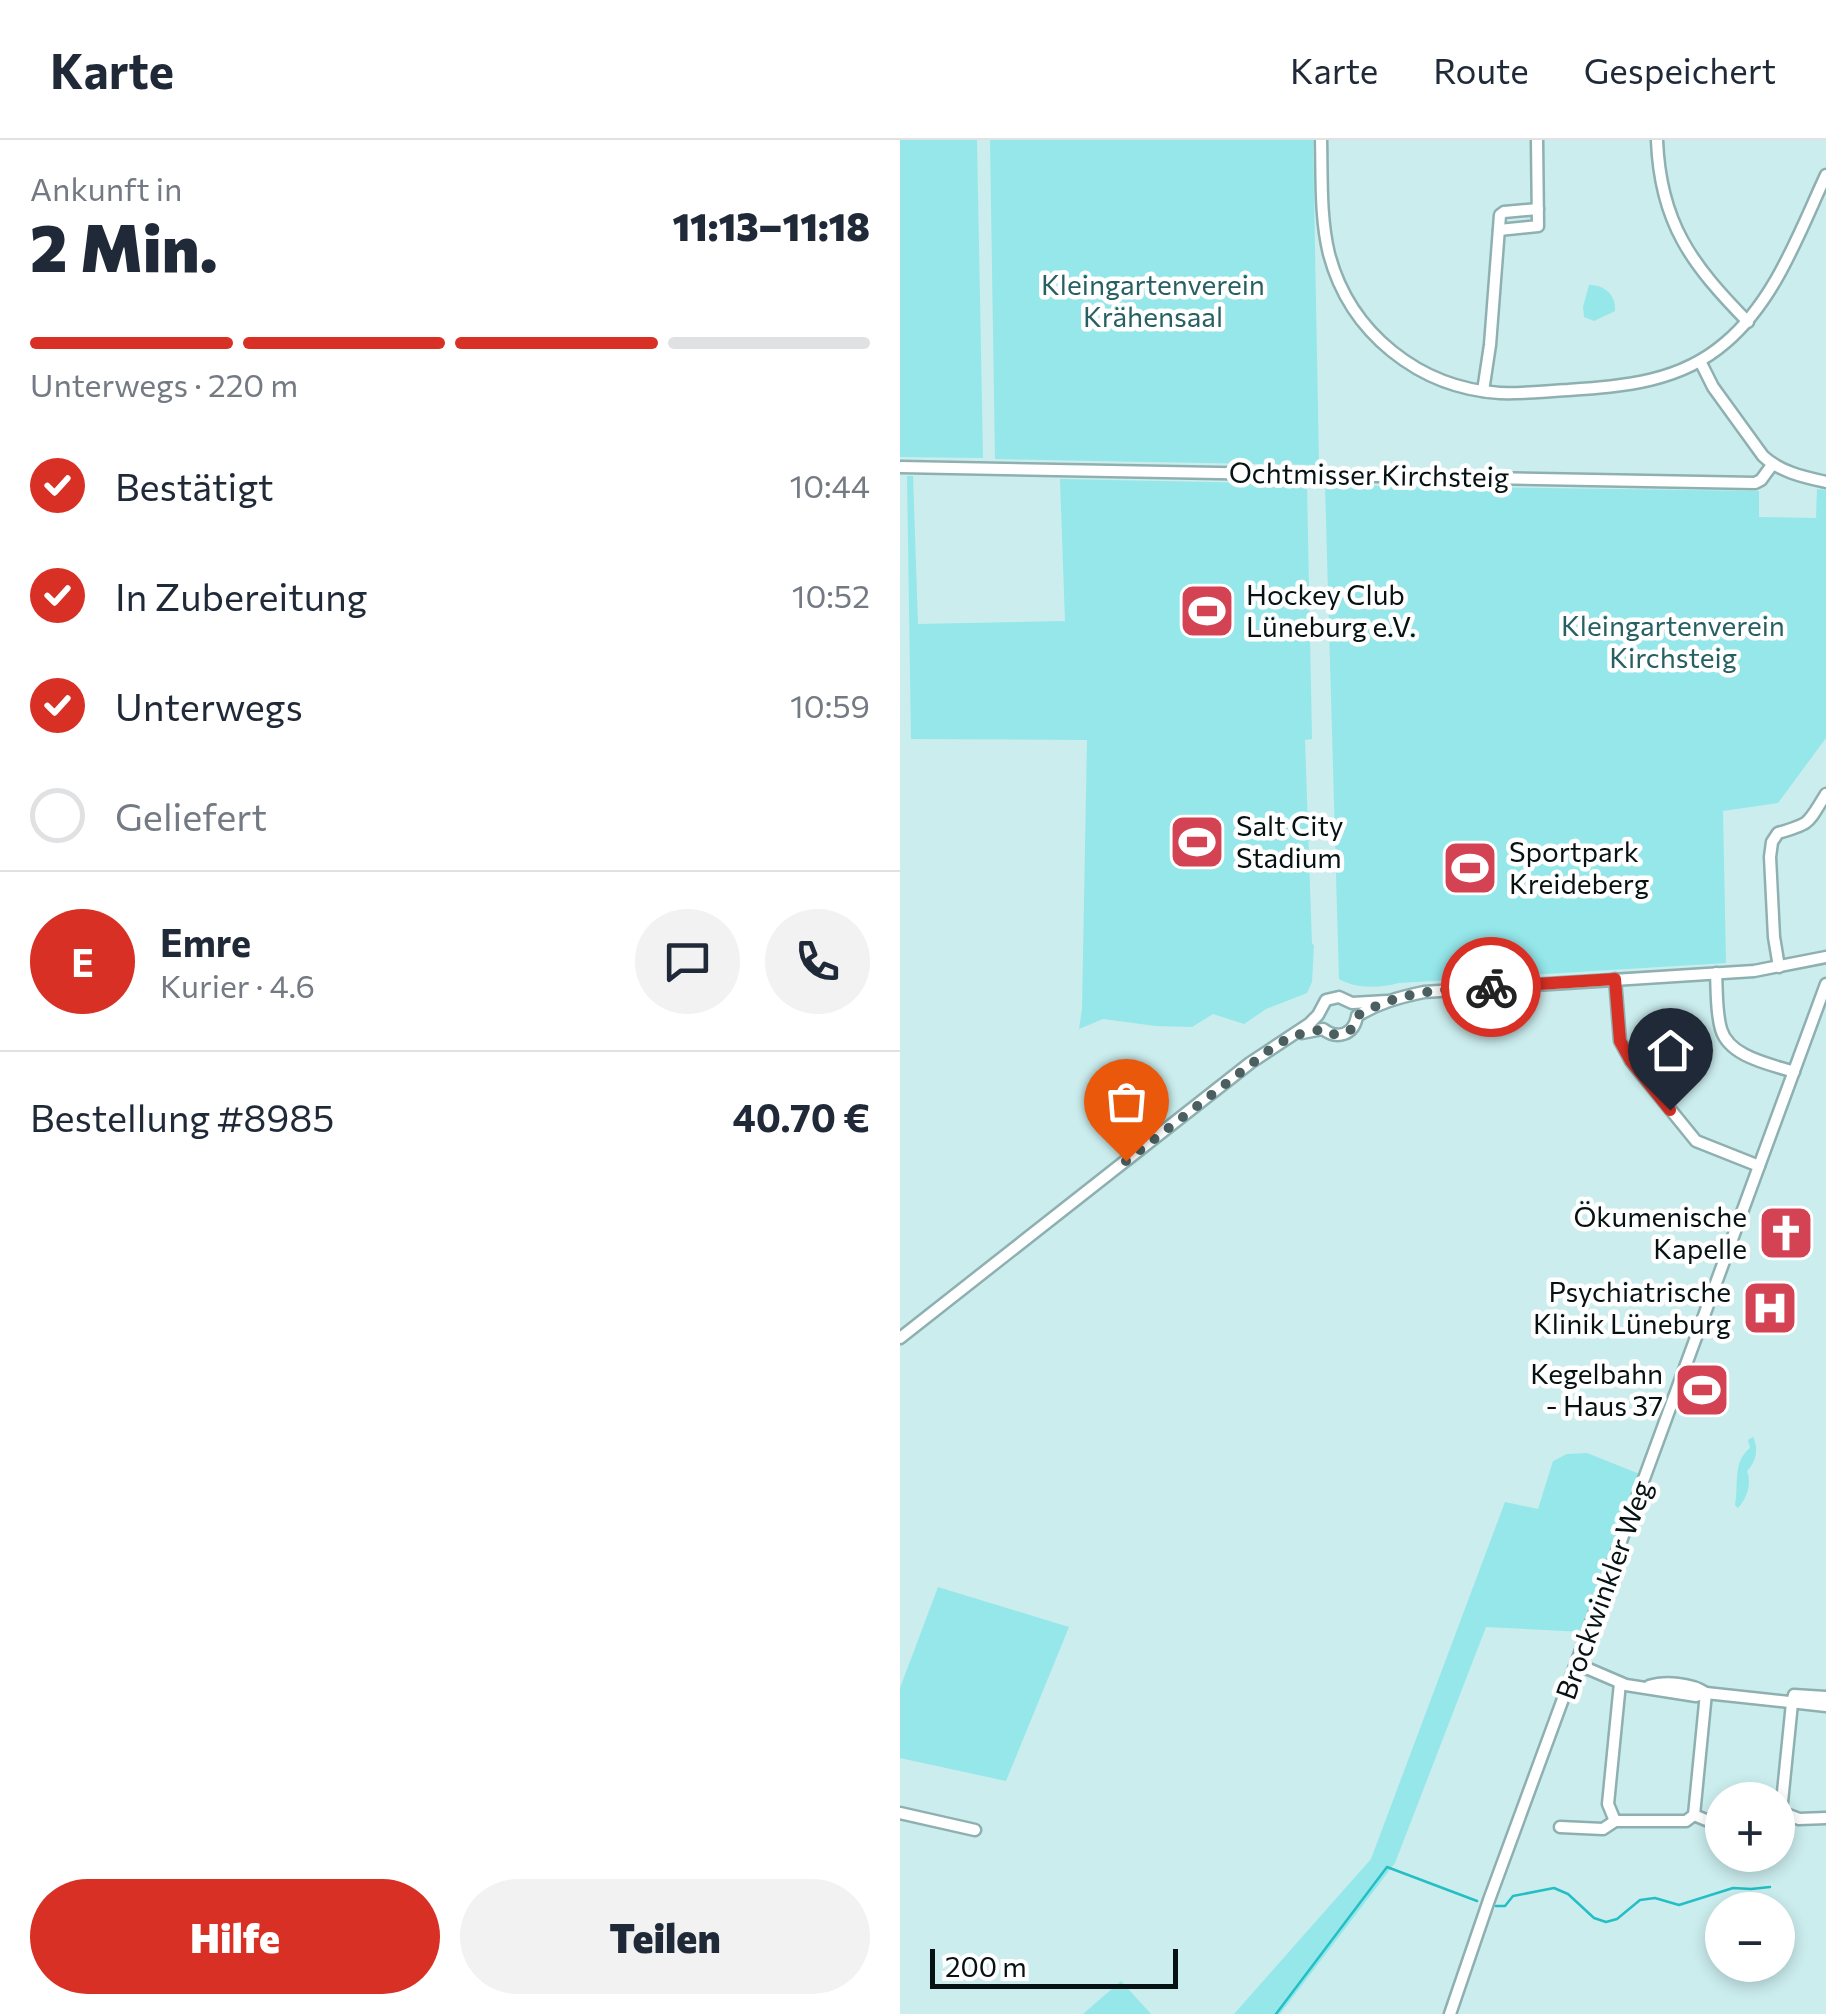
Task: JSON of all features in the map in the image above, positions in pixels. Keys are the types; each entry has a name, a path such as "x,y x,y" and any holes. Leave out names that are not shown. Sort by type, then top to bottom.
{"street":[{"path":"1321,140 1328,251 1336,276 1354,308 1370,332 1416,370 1456,386 1483,391 1514,393 1632,384 1660,379 1700,362 1748,322 1768,293 1826,175"},
{"path":"1499,230 1536,228 1539,221 1537,140"},
{"path":"1657,140 1660,180 1681,240 1703,274 1748,322"},
{"path":"1483,391 1502,213 1538,209"},
{"path":"1700,362 1713,387 1772,464 1826,482"},
{"name":"Ochtmisser Kirchsteig","path":"900,467 1755,482 1767,474 1772,464"},
{"path":"1779,967 1772,842 1778,833 1807,823 1826,794"},
{"path":"1352,1003 1387,1001 1446,989 1779,967 1826,957"},
{"path":"1716,973 1724,1037 1738,1051 1794,1072"},
{"path":"1615,979 1620,1041 1631,1061 1696,1141 1759,1166"},
{"name":"Brockwinkler Weg","path":"1450,2014 1826,984"},
{"path":"900,1338 1250,1063 1292,1036 1318,1015 1323,1003 1332,997 1352,1003 1357,1016 1346,1034 1334,1035 1323,1029 1292,1036"},
{"path":"1357,1016 1387,1001"},
{"path":"1318,1015 1323,1029"},
{"path":"1576,1664 1620,1683 1660,1692 1826,1706"},
{"path":"1615,1821 1608,1804 1620,1683"},
{"path":"1560,1826 1603,1829 1615,1821 1686,1822 1694,1815 1706,1693"},
{"path":"1783,1782 1794,1695 1826,1697"},
{"path":"900,1813 974,1830"},
{"path":"1694,1815 1705,1820"},
{"path":"1795,1817 1826,1818"}],"green space":[{"path":"900,140 977,140 983,458 900,457"},
{"name":"Kleingartenverein Krähensaal","path":"990,140 1313,140 1319,465 995,459"},
{"path":"1589,285 1608,292 1615,311 1594,321 1584,317"},
{"path":"907,476 913,476 918,624 1065,621 1060,479 1307,484 1312,739 1305,740 1314,945 1312,982 1307,993 1266,1009 1244,1024 1213,1014 1192,1027 1103,1019 1079,1029 1087,740 911,739"},
{"name":"Kleingartenverein Kirchsteig","path":"1325,485 1759,491 1759,517 1816,518 1817,489 1826,490 1826,738 1778,803 1723,811 1726,963 1376,987 1339,979"},
{"path":"1753,1437 1756,1455 1747,1471 1748,1491 1738,1508 1738,1467 1750,1448 1748,1440"},
{"path":"1587,1453 1642,1475 1585,1632 1486,1627 1395,1863 1280,2014 1234,2014 1371,1859 1505,1502 1538,1509 1553,1461 1567,1454"},
{"path":"938,1587 1069,1627 1006,1781 900,1758 900,1688"},
{"path":"1121,1981 1151,2014 1083,2014"}],"waterway":[{"path":"1276,2014 1387,1867 1477,1901"},
{"path":"1496,1906 1505,1906 1513,1896 1554,1888 1568,1894 1594,1918 1606,1922 1617,1919 1640,1900 1655,1898 1679,1905 1733,1888 1770,1887"}],"way so far":[{"path":"1126,1161 1250,1063 1292,1036 1323,1029 1338,1036 1346,1034 1357,1016 1405,996 1491,987"}],"place":[{"name":"Hockey Club Lüneburg e.V.","path":"1207,611"},
{"name":"Salt City Stadium","path":"1197,842"},
{"name":"Sportpark Kreideberg","path":"1470,868"},
{"name":"Ökumenische Kapelle","path":"1786,1233"},
{"name":"Psychiatrische Klinik Lüneburg","path":"1770,1308"},
{"name":"Kegelbahn - Haus 37","path":"1702,1390"}],"route":[{"path":"1491,987 1615,979 1620,1041 1670,1110"}]}
